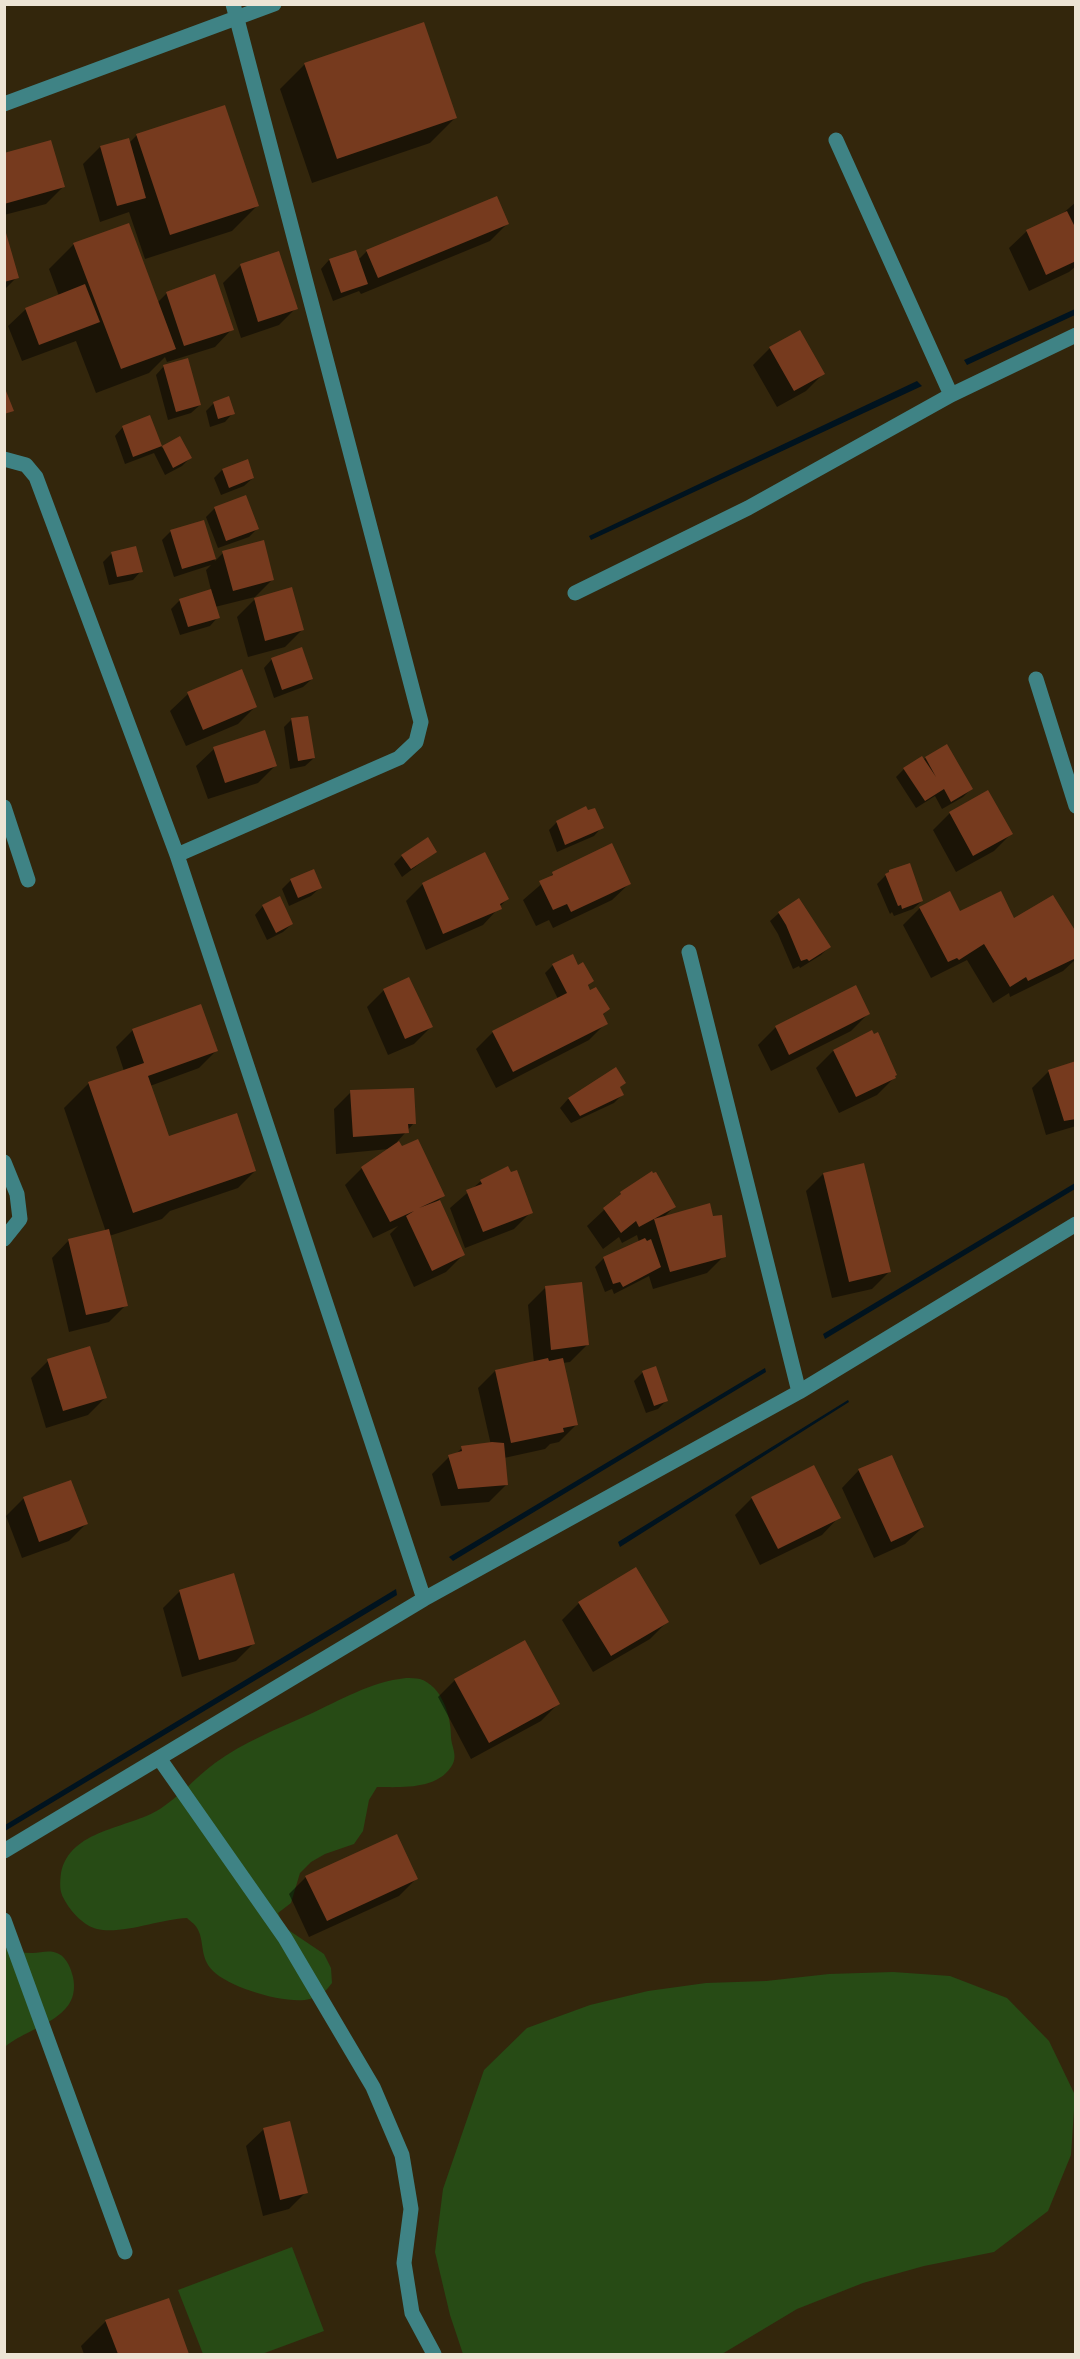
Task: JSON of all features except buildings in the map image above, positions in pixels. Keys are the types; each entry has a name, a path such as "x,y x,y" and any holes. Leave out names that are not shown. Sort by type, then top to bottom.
{"street":[{"path":"4,104 235,11 274,4"},
{"path":"177,855 399,758 416,742 421,722 235,11"},
{"path":"836,140 951,395"},
{"path":"575,593 748,508 951,395 1076,335"},
{"path":"4,459 27,465 36,477 177,855 424,1599"},
{"path":"1036,679 1076,806"},
{"path":"4,807 28,880"},
{"path":"689,952 798,1392"},
{"path":"4,1162 17,1194 20,1219 4,1239"},
{"path":"4,1851 424,1599 798,1392 1076,1224"},
{"path":"159,1758 285,1938 373,2087 402,2155 411,2209 404,2264 412,2313 434,2355"},
{"path":"4,1920 125,2252"}],"green space":[{"path":"406,1678 420,1679 428,1683 444,1703 451,1728 455,1755 453,1763 444,1774 427,1783 407,1787 377,1787 369,1800 363,1831 354,1844 325,1854 311,1862 300,1873 291,1903 278,1913 284,1927 324,1954 331,1968 332,1983 320,1995 310,1999 288,2000 259,1994 221,1977 209,1966 199,1933 195,1925 187,1918 118,1930 97,1929 87,1925 67,1904 62,1896 61,1873 67,1858 76,1847 88,1839 160,1809 215,1763 249,1742 356,1692 380,1683"},
{"path":"4,1948 25,1953 49,1951 59,1954 70,1967 74,1991 70,2003 62,2013 5,2047"},
{"path":"893,1972 950,1976 1007,1998 1049,2041 1075,2095 1071,2155 1048,2211 994,2252 924,2266 863,2283 797,2309 722,2354 463,2354 450,2315 435,2252 443,2189 484,2070 527,2028 590,2005 648,1991 706,1983"},
{"path":"292,2247 324,2331 262,2354 203,2354 178,2290"}],"water":[{"path":"1075,309 1075,315 967,365 964,360"},
{"path":"917,381 922,386 591,540 589,536"},
{"path":"1075,1183 1075,1189 825,1339 823,1334"},
{"path":"765,1368 766,1372 453,1561 449,1557"},
{"path":"848,1400 849,1402 620,1547 618,1542"},
{"path":"396,1589 397,1595 5,1831 5,1825"}]}
